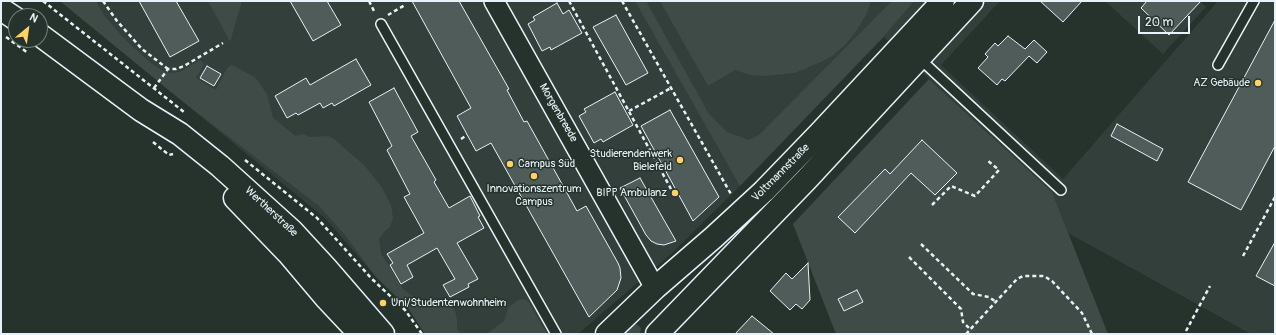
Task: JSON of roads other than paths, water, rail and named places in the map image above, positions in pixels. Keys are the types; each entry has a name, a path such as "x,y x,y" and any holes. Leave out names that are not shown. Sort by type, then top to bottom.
{"street":[{"name":"Morgenbreede","path":"494,1 655,288"},
{"name":"Voltmannstraße","path":"607,334 655,288 741,213 810,144 943,1"},
{"name":"Voltmannstraße","path":"657,334 807,179 972,1"},
{"name":"Wertherstraße","path":"48,41 141,110 180,134 260,201 292,231 326,268 382,334"},
{"name":"Wertherstraße","path":"141,110 252,214 360,334"},
{"path":"655,288 673,317"},
{"name":"Wertherstraße","path":"326,298 347,334"}],"lane":[{"path":"1218,65 1254,1"},
{"path":"381,24 556,334"},
{"path":"919,58 1061,190"}],"place":[{"name":"AZ Gebäude","path":"1258,83"},
{"name":"Studierendenwerk Bielefeld","path":"680,160"},
{"name":"Campus Süd","path":"510,164"},
{"name":"Innovationszentrum Campus","path":"534,176"},
{"name":"BIPP Ambulanz","path":"675,193"},
{"name":"Uni/Studentenwohnheim","path":"383,303"}]}
